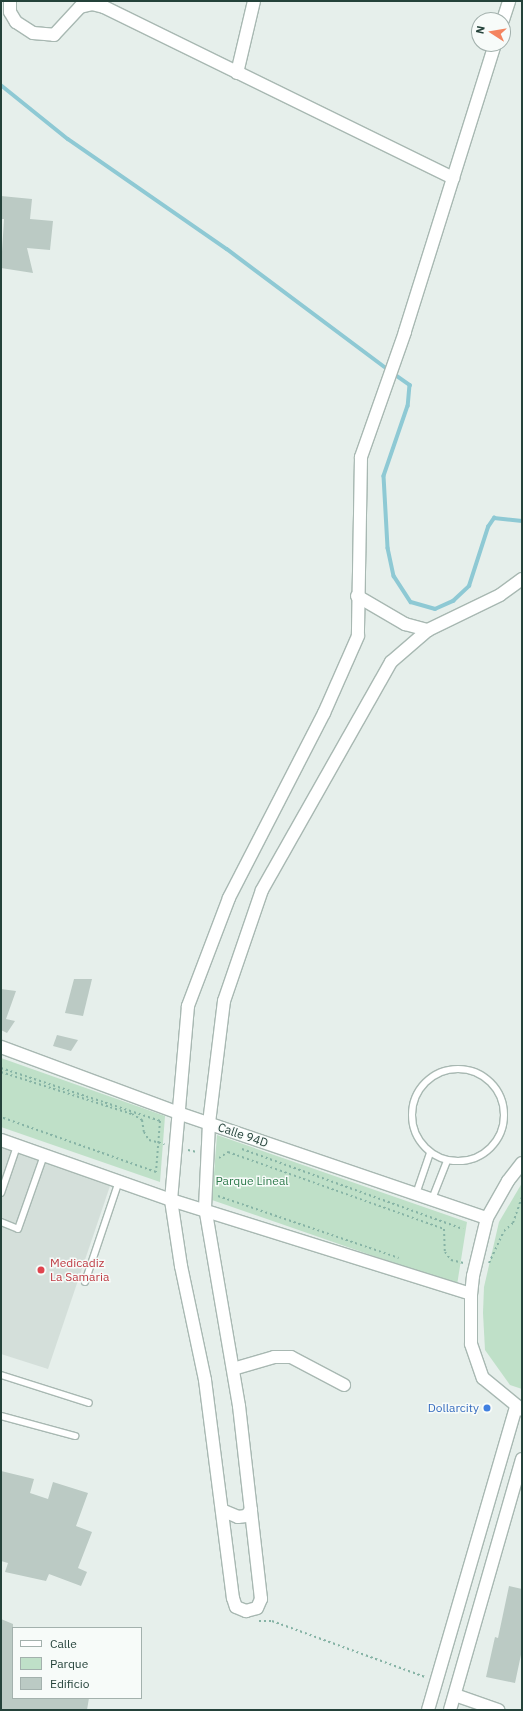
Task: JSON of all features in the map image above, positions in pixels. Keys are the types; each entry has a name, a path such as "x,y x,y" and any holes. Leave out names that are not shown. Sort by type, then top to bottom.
{"street":[{"path":"237,73 254,1"},
{"path":"505,12 508,1"},
{"path":"7,9 16,22 33,33 54,35 80,7 92,4 104,7 453,178"},
{"path":"492,52 405,332 361,457 357,596 358,636 324,713 230,898 188,1006 171,1200 181,1266 204,1380 224,1511 234,1598 236,1607 246,1611 257,1608 260,1598 251,1510 233,1369 205,1208 209,1123 224,1001 262,890 391,662 428,630 500,595 522,579"},
{"path":"357,596 405,624 428,630"},
{"name":"Calle 94D","path":"1,1047 178,1113 487,1218"},
{"path":"1,1140 171,1200 205,1208 471,1294"},
{"path":"428,1710 519,1409 483,1378 471,1344 471,1294 475,1265 487,1218 508,1181 522,1163"},
{"path":"233,1369 274,1357 291,1357 344,1385"},
{"path":"450,1710 522,1459"},
{"path":"224,1511 238,1517 246,1516 251,1510"},
{"path":"455,1695 498,1710"}],"lane":[{"path":"458,1068 477,1072 493,1084 502,1101 504,1121 498,1139 484,1154 466,1161 446,1161 430,1153 417,1138 411,1120 414,1100 424,1083 439,1072 458,1068"},
{"path":"1,1192 17,1146"},
{"path":"416,1194 430,1153"},
{"path":"1,1222 18,1229 44,1155"},
{"path":"432,1199 446,1161"},
{"path":"85,1282 119,1181"},
{"path":"1,1375 89,1403"},
{"path":"1,1416 75,1436"}],"path":[{"path":"1,1068 160,1121 156,1172 1,1118"},
{"path":"1,1072 132,1114 142,1120 144,1132 149,1140 159,1143"},
{"path":"241,1148 463,1229"},
{"path":"217,1165 218,1152"},
{"path":"218,1157 228,1152 444,1229 443,1243 451,1260 475,1265 488,1266 504,1231 513,1223 522,1197"},
{"path":"215,1196 400,1258"},
{"path":"246,1611 254,1621 272,1621 436,1681"}],"shaded area":[{"name":"Medicadiz La Samaria","path":"1,1145 110,1186 48,1369 1,1354"}],"green space":[{"path":"1,1058 165,1116 160,1182 1,1127"},
{"name":"Parque Lineal","path":"217,1135 467,1222 457,1285 212,1200"},
{"path":"522,1183 522,1389 510,1385 485,1350 483,1313 484,1287 499,1222"}],"building":[{"path":"1,196 32,199 30,219 53,221 50,250 27,248 33,273 1,268 4,219 1,219"},
{"path":"74,979 92,979 83,1016 65,1013"},
{"path":"1,989 16,991 6,1019 15,1021 7,1033 1,1030"},
{"path":"57,1035 78,1040 71,1051 53,1046"},
{"path":"1,1471 34,1479 30,1493 48,1499 53,1482 88,1493 76,1526 92,1532 78,1568 87,1572 81,1586 49,1574 46,1581 5,1572 8,1563 1,1561"},
{"path":"509,1586 522,1589 522,1650 515,1683 486,1677 495,1637 498,1638"},
{"path":"1,1619 13,1624 12,1699 89,1699 87,1710 1,1710"}],"waterway":[{"path":"1,85 68,139 227,249 385,367"},
{"path":"397,376 410,385 408,406 384,476 388,548 394,576 411,602 435,609 453,601 469,586 488,527 494,518 522,521"}],"place":[{"name":"Medicadiz La Samaria","path":"41,1270"},
{"name":"Dollarcity","path":"487,1408"}]}
